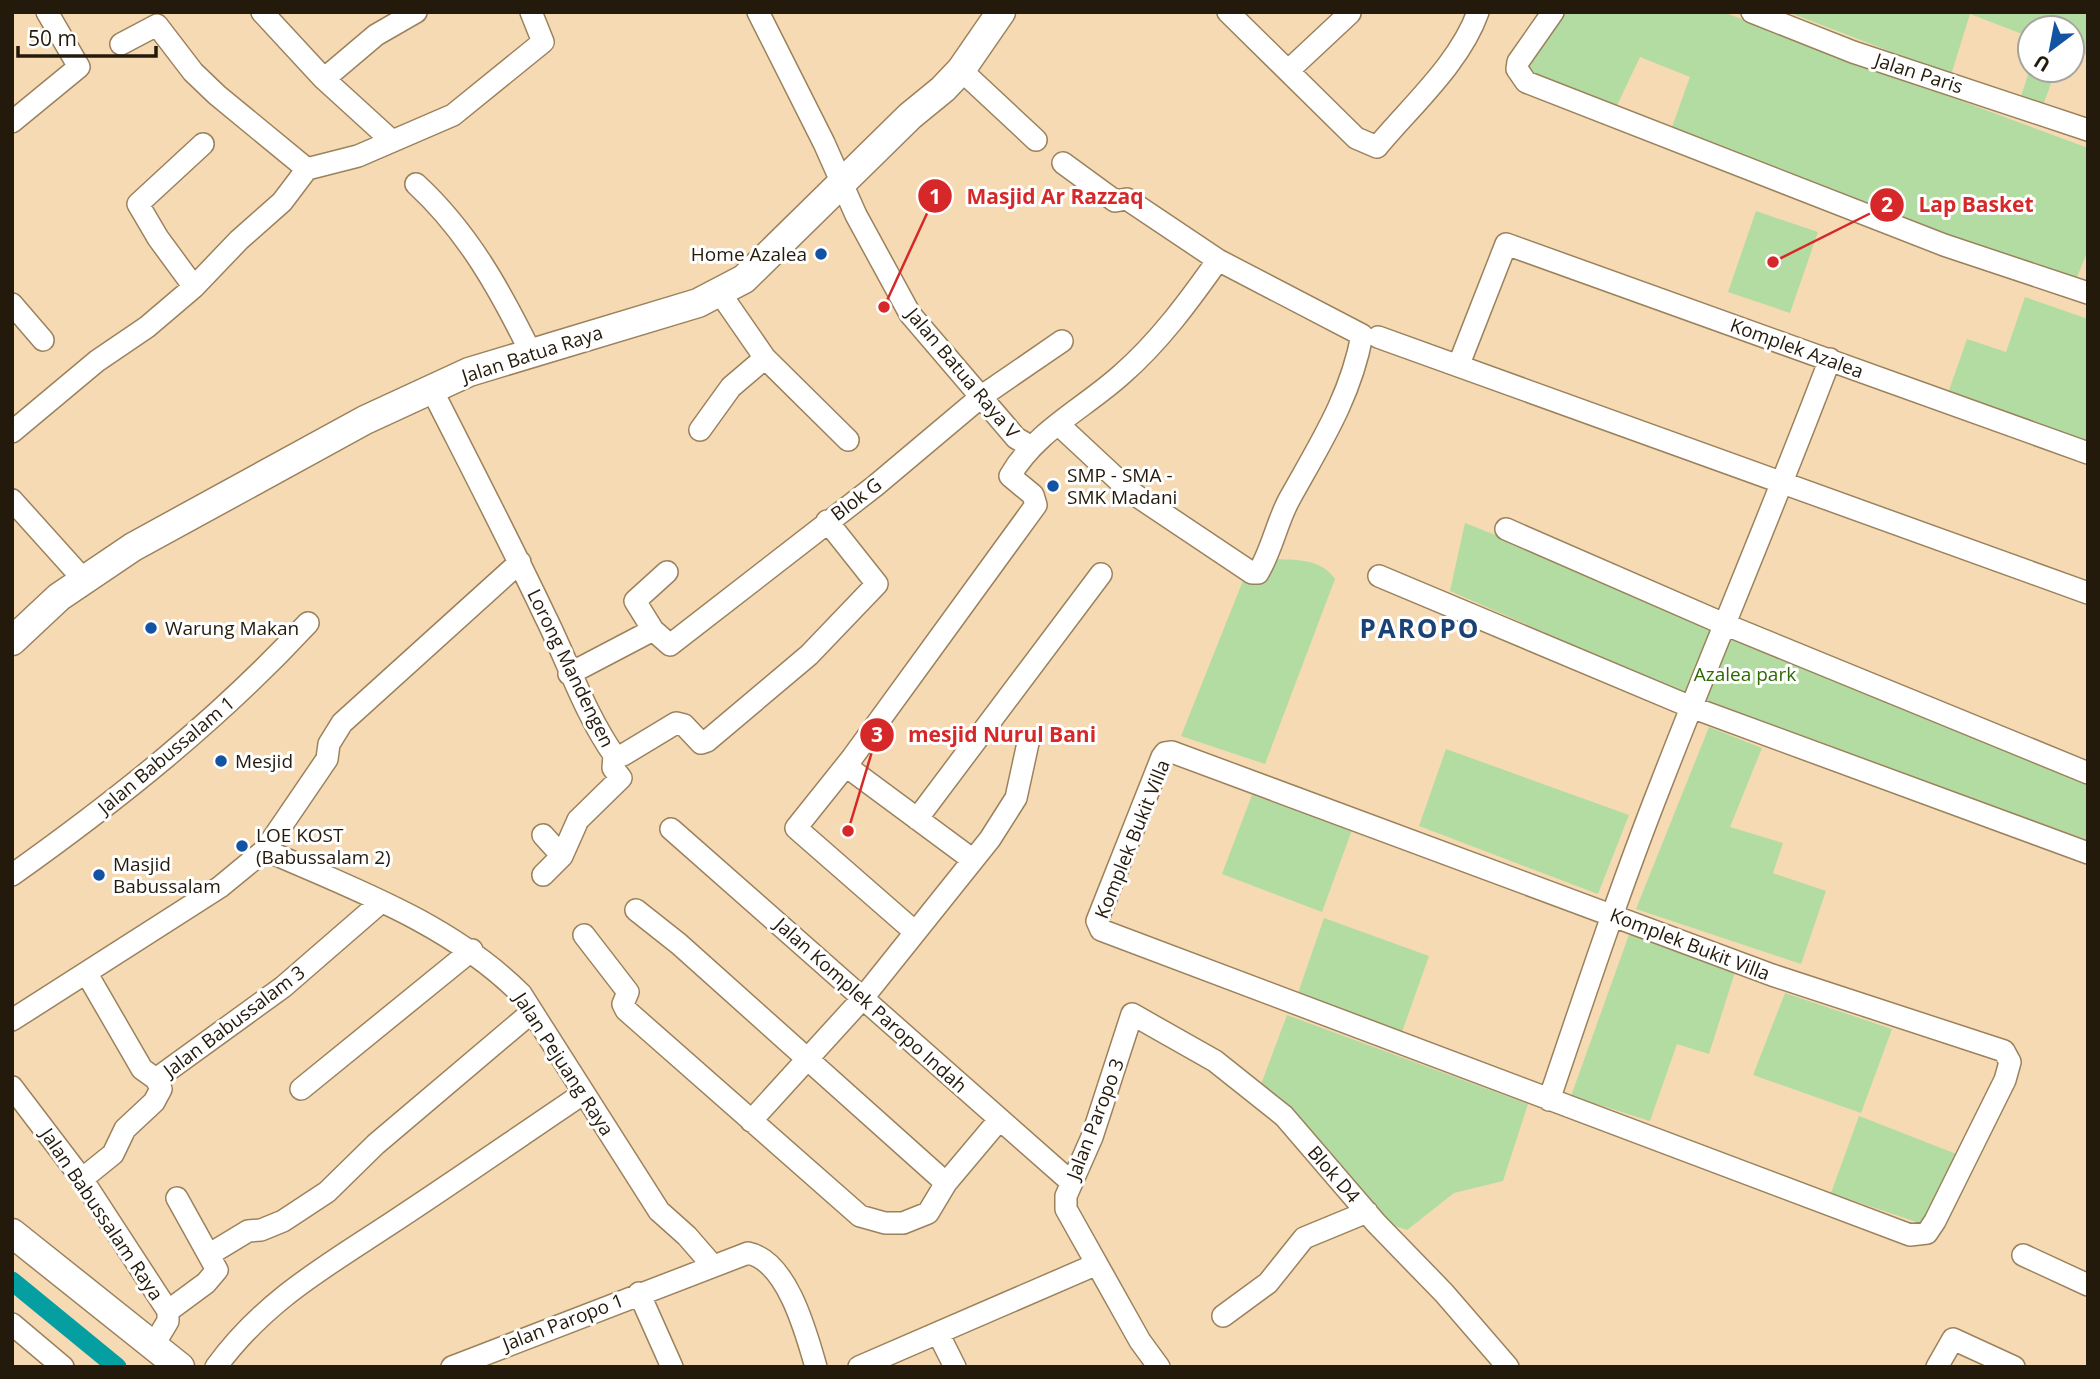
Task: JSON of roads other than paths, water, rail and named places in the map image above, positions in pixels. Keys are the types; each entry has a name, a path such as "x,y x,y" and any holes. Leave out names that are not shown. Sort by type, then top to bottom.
{"main road":[{"name":"Jalan Batua Raya","path":"12,641 33,619 84,580 164,529 210,507 365,420 469,372 664,314 720,293 744,279 961,70 1001,12"},
{"path":"12,1233 180,1367"}],"street":[{"path":"12,122 79,67 47,12"},
{"path":"262,12 324,79 392,141"},
{"path":"324,79 376,35 416,12"},
{"path":"12,432 194,287 228,251 282,202 307,169 346,160 453,115 544,42 531,12"},
{"name":"Jalan Batua Raya V","path":"758,12 842,184 910,314 1016,438 1030,446"},
{"path":"1228,12 1356,138 1377,147 1454,55 1472,29 1478,12"},
{"path":"1553,12 1518,62 1520,76 1533,85 1944,245 2088,293"},
{"name":"Jalan Paris","path":"1752,12 1853,52 2088,130"},
{"path":"1289,70 1350,13"},
{"path":"121,44 157,25 201,80 307,169"},
{"path":"961,70 1037,140"},
{"path":"194,287 158,239 138,204 203,144"},
{"path":"1058,424 1131,492 1252,573 1258,573 1289,499 1340,408 1357,367 1362,335 1218,260 1127,200 1115,201 1063,163"},
{"path":"416,184 448,215 481,260 500,289 531,353"},
{"name":"Komplek Azalea","path":"1459,364 1506,244 2088,453"},
{"path":"915,932 796,828 846,766 1036,505 1033,495 1010,476 1030,446 1118,378 1149,349 1218,260"},
{"path":"720,293 765,358 848,440"},
{"path":"12,303 43,340"},
{"path":"1378,337 1784,481 2088,593"},
{"name":"Blok G","path":"653,630 665,644 675,642 875,486 982,396 1062,341"},
{"path":"699,430 731,387 765,358"},
{"path":"1549,1100 1612,914 1830,359"},
{"name":"Lorong Mandengen","path":"432,390 520,562 561,648 569,674 614,755 623,755 676,723 684,725 701,743 708,741 809,655 877,584 827,521"},
{"path":"12,500 84,580"},
{"path":"1506,529 1724,624 2088,773"},
{"path":"12,1020 220,887 265,850 327,759 329,744 342,723 520,562"},
{"path":"569,674 653,630 635,599 667,572"},
{"path":"917,819 1101,574"},
{"path":"1379,576 1691,708 2088,853"},
{"name":"Jalan Babussalam 1","path":"12,875 135,784 208,723 308,623"},
{"path":"751,1121 862,999 973,860 1016,798 1028,743"},
{"name":"Komplek Bukit Villa","path":"1168,752 1612,914 1772,975 2004,1051 2010,1062 2006,1080 1927,1233 1918,1236 1860,1217 1101,930 1097,921 1162,757 1168,752"},
{"path":"542,875 562,856 578,820 621,778 613,768 614,755"},
{"path":"846,766 973,860"},
{"name":"Jalan Komplek Paropo Indah","path":"671,830 748,894 862,999 1071,1182"},
{"path":"543,835 562,856"},
{"name":"Jalan Pejuang Raya","path":"265,850 381,902 471,950 521,993 659,1211 687,1236 713,1266"},
{"name":"Jalan Babussalam 3","path":"82,1179 113,1154 126,1127 158,1097 161,1089 156,1079 283,987 381,902"},
{"path":"636,910 679,944 946,1183"},
{"path":"584,935 628,992 623,1004 626,1010 850,1208 875,1222 903,1223 928,1213 946,1183 999,1120"},
{"path":"301,1089 471,950"},
{"path":"87,974 142,1069 156,1079"},
{"path":"210,1254 248,1231 261,1230 284,1220 327,1192 376,1144 532,1012"},
{"name":"Jalan Paropo 3","path":"1132,1014 1092,1137 1066,1196 1066,1209 1140,1341 1159,1367"},
{"name":"Blok D4","path":"1132,1014 1215,1061 1270,1104 1444,1293 1508,1367"},
{"name":"Jalan Babussalam Raya","path":"12,1087 82,1179 168,1311 168,1321 153,1346"},
{"path":"216,1367 249,1325 318,1269 393,1222 584,1093"},
{"path":"168,1311 214,1276 217,1267 177,1198"},
{"path":"1223,1316 1268,1283 1304,1238 1367,1212"},
{"path":"639,1293 748,1253 766,1260 787,1289 816,1367"},
{"path":"2023,1255 2087,1283"},
{"path":"859,1367 1097,1264"},
{"name":"Jalan Paropo 1","path":"452,1367 639,1293 672,1367"},
{"path":"12,1324 63,1367"},
{"path":"939,1333 955,1367"},
{"path":"1937,1367 1953,1339 2014,1367"}],"waterway":[{"path":"12,1281 117,1367"}],"place":[{"name":"Home Azalea","path":"821,254"},
{"name":"Lap Basket","path":"1773,262"},
{"name":"Masjid Ar Razzaq","path":"884,307"},
{"name":"SMP - SMA - SMK Madani","path":"1053,486"},
{"name":"Warung Makan","path":"151,628"},
{"name":"Mesjid","path":"221,761"},
{"name":"mesjid Nurul Bani","path":"848,831"},
{"name":"LOE KOST (Babussalam 2)","path":"242,846"},
{"name":"Masjid Babussalam","path":"99,875"}],"district":[{"name":"PAROPO","path":"1420,629"}],"park label":[{"name":"Azalea park","path":"1745,674"}]}
